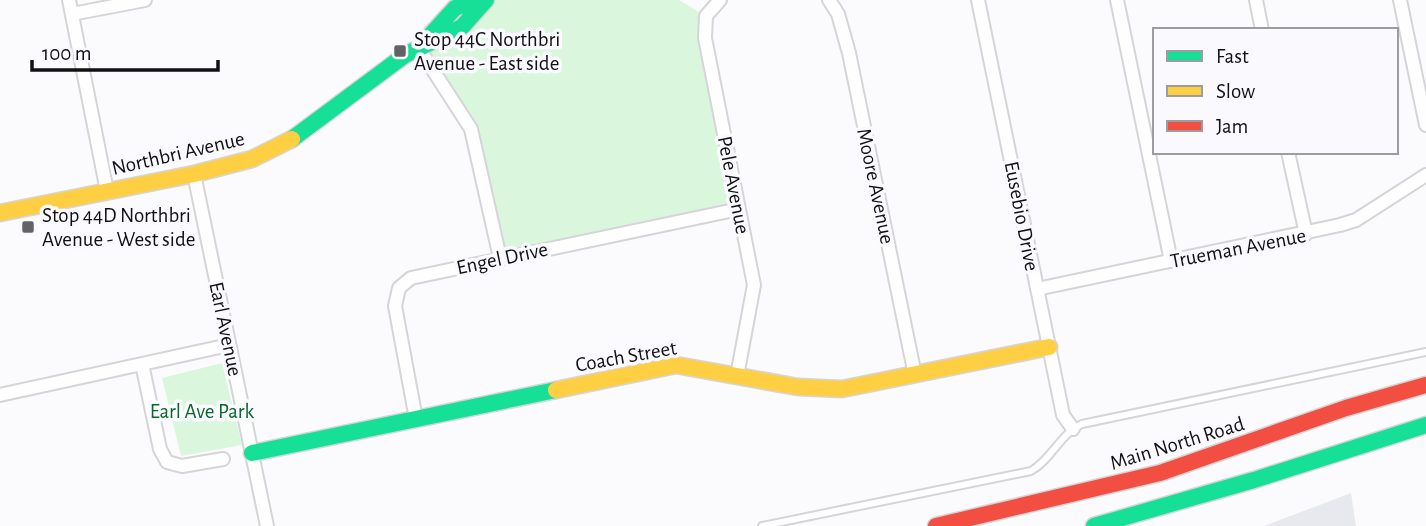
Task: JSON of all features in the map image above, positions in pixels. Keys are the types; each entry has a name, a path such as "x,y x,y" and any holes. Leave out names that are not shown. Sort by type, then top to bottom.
{"main road":[{"name":"Northbri Avenue","path":"0,213 194,174 252,159 286,143 418,47 455,8 479,0"},
{"name":"Northbri Avenue","path":"418,47 462,27 486,0"},
{"name":"Coach Street","path":"252,453 676,365 798,387 842,389 1049,347"},
{"name":"Main North Road","path":"936,526 1160,473 1346,408 1426,385"},
{"path":"1094,526 1254,480 1426,425"}],"street":[{"path":"69,0 107,191"},
{"path":"72,14 145,0"},
{"name":"Pele Avenue","path":"720,0 706,16 705,38 754,285 737,376"},
{"name":"Moore Avenue","path":"829,0 840,20 849,52 915,375"},
{"name":"Eusebio Drive","path":"978,0 1063,415 1073,429"},
{"path":"1116,0 1171,261"},
{"path":"1256,0 1262,28"},
{"path":"1400,0 1426,125"},
{"path":"418,47 471,129 500,258"},
{"path":"1289,154 1306,234"},
{"name":"Earl Avenue","path":"194,174 267,526"},
{"name":"Trueman Avenue","path":"1037,289 1306,234 1356,220 1426,175"},
{"name":"Engel Drive","path":"416,419 395,306 399,288 416,276 739,209"},
{"path":"0,395 229,345"},
{"path":"142,364 160,449 167,461 181,466 223,459"}],"lane":[{"path":"762,526 1031,471 1048,458 1073,429 1109,417 1426,352"}],"shaded area":[{"path":"1351,493 1356,526 1264,526"}],"green space":[{"path":"486,0 679,0 706,16 739,209 500,258 475,143 418,47"},
{"name":"Earl Ave Park","path":"222,363 242,445 181,456 162,378"}],"traffic: fast":[{"path":"426,40 455,8 479,0"},
{"path":"292,139 405,55 462,27 486,0"},
{"path":"252,453 556,390"},
{"path":"1094,526 1254,480 1426,425"}],"traffic: slow":[{"path":"0,213 194,174 252,159 292,139"},
{"path":"556,390 676,365 798,387 842,389 1049,347"}],"traffic: jam":[{"path":"936,526 1160,473 1346,408 1426,385"}],"place":[{"name":"Stop 44C Northbri Avenue - East side","path":"400,51"},
{"name":"Stop 44D Northbri Avenue - West side","path":"28,227"}]}
